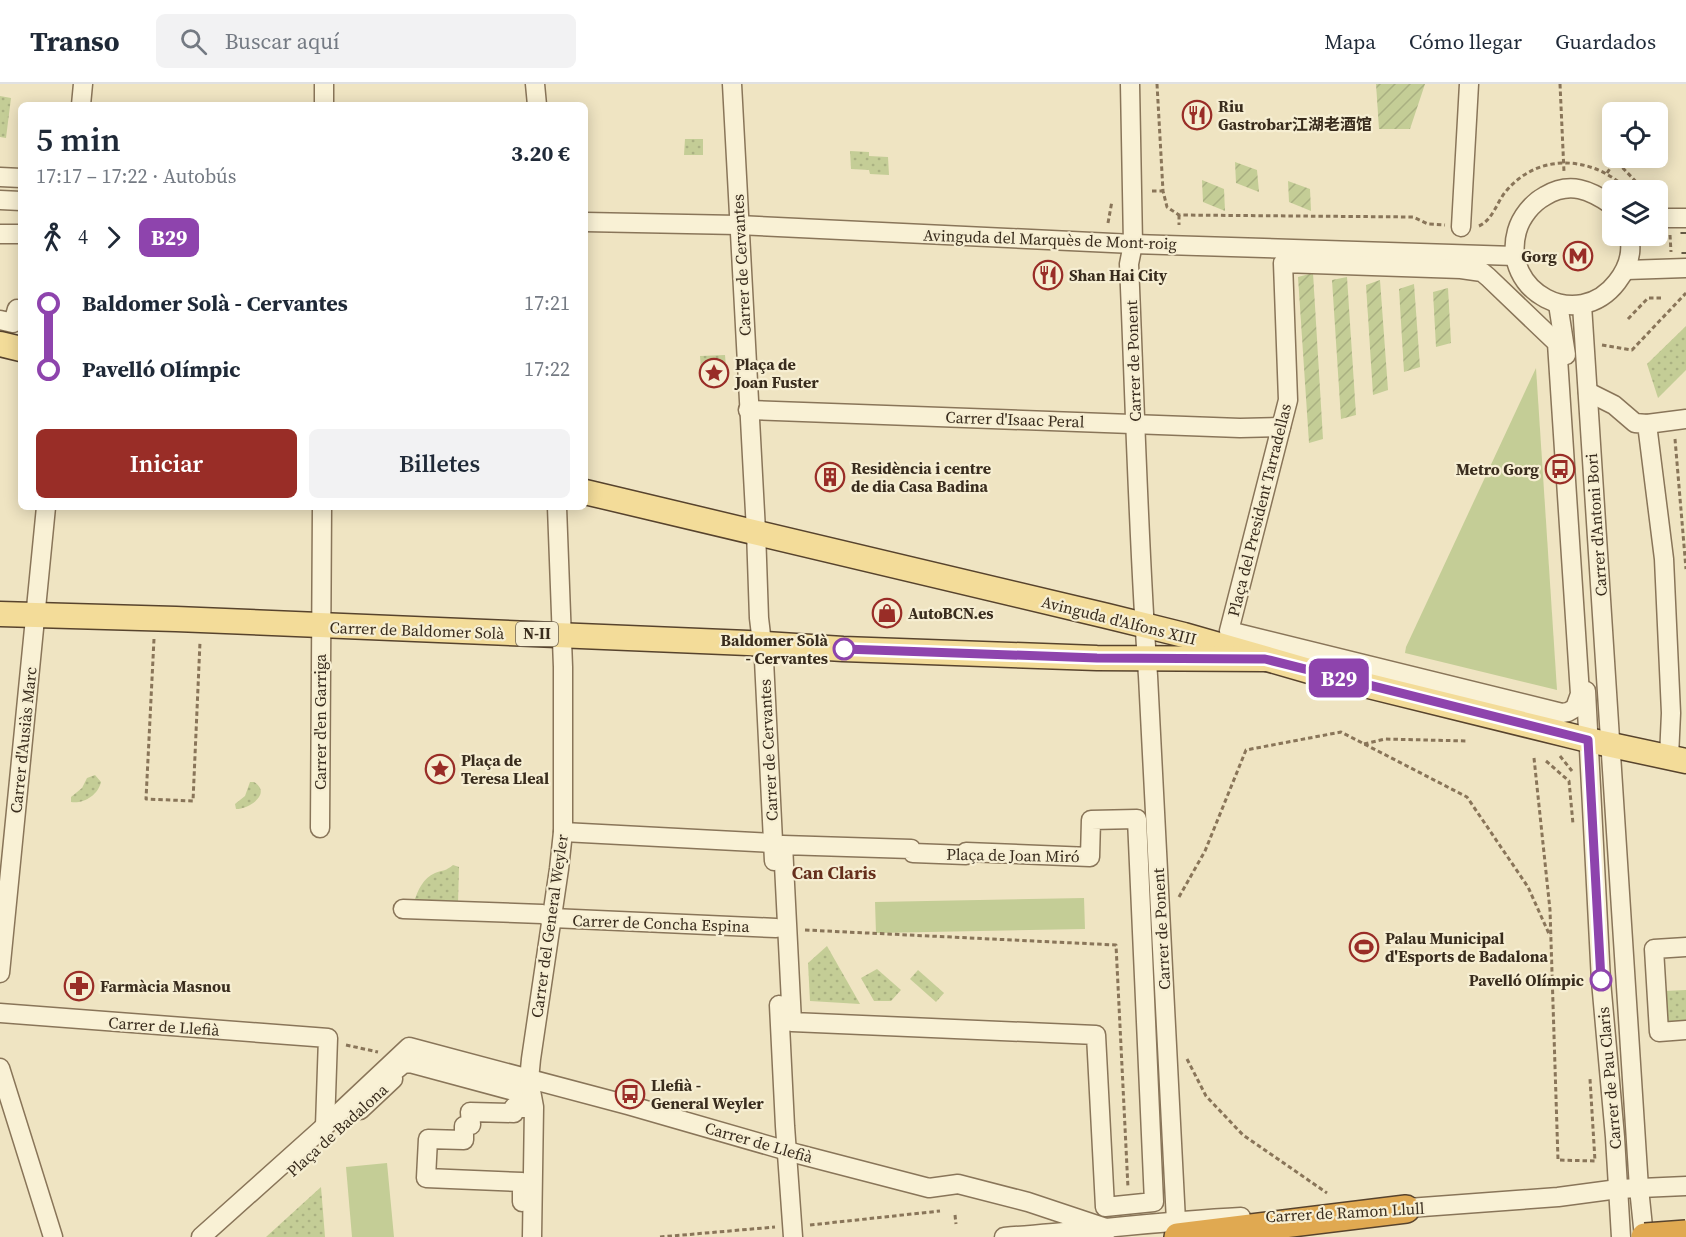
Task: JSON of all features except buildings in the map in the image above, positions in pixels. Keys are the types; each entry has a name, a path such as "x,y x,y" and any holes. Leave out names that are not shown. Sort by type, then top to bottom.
{"highway":[{"path":"1177,1229 1406,1209"},
{"path":"1645,1237 1686,1234"}],"main road":[{"path":"0,344 18,348"},
{"name":"Avinguda d'Alfons XIII","path":"588,493 756,531 1145,641 1184,635 1265,659 1599,742 1677,759"},
{"name":"Carrer de Baldomer Solà","path":"0,614 176,619 843,649 1118,658 1145,641 1265,659"}],"street":[{"path":"72,102 74,84"},
{"path":"81,102 83,84"},
{"path":"324,84 324,102"},
{"path":"535,84 537,102"},
{"name":"Carrer de Cervantes","path":"732,84 759,618 773,843 782,928 787,1151 792,1230"},
{"name":"Carrer de Ponent","path":"1130,84 1133,244 1129,264 1135,423 1177,1229"},
{"path":"1466,227 1469,84"},
{"path":"0,177 18,178"},
{"path":"1602,198 1592,192 1580,189 1563,189 1551,192 1538,200 1520,220 1514,242 1519,270 1531,288 1547,300 1558,304 1582,305 1600,299 1609,292 1626,270 1631,246"},
{"path":"0,200 18,201"},
{"name":"Avinguda del Marquès de Mont-roig","path":"588,222 738,225 1133,244 1515,256"},
{"path":"0,234 18,234"},
{"name":"Plaça del President Tarradellas","path":"1283,263 1467,269 1482,272 1488,277 1557,343 1580,694 1575,708 1562,713 1229,631 1281,427 1288,400 1283,263"},
{"path":"1626,270 1678,263"},
{"name":"Carrer d'Antoni Bori","path":"1558,304 1566,352 1571,468 1599,742"},
{"name":"Carrer d'Antoni Bori","path":"1582,305 1588,392 1599,742"},
{"path":"0,320 13,323 18,309"},
{"path":"1588,392 1614,405 1635,423 1680,426"},
{"name":"Carrer d'Isaac Peral","path":"748,410 1240,428 1281,427"},
{"path":"1647,424 1664,559 1671,713 1677,759"},
{"name":"Carrer d'Ausiàs Marc","path":"0,974 46,510"},
{"name":"Carrer d'en Garriga","path":"320,828 322,510"},
{"name":"Carrer del General Weyler","path":"532,1237 534,1107 529,1080 563,832 563,667 557,510"},
{"name":"Carrer de Pau Claris","path":"1599,742 1645,1237"},
{"name":"Carrer de Pau Claris","path":"1599,742 1601,981 1621,1237"},
{"name":"Plaça de Joan Miró","path":"1137,819 1154,1202 1105,1207 1096,1035 792,1022 782,928 783,844 911,849 913,853 966,855 966,852 1090,857 1091,820 1137,819"},
{"path":"563,832 773,843"},
{"name":"Carrer de Concha Espina","path":"404,909 542,914 552,918 782,928"},
{"path":"1686,946 1654,949 1659,1032 1686,1030"},
{"name":"Carrer de Llefià","path":"0,1013 336,1042"},
{"path":"325,1126 336,1042"},
{"name":"Carrer de Llefià","path":"409,1047 929,1188 958,1184 1028,1202 1109,1229"},
{"name":"Plaça de Badalona","path":"201,1237 409,1047"},
{"name":"Plaça de Badalona","path":"218,1237 393,1080 392,1073 403,1064 413,1062 517,1091 524,1096 525,1108 514,1107 514,1113 470,1112 471,1125 464,1126 464,1140 428,1139 426,1178 522,1182 521,1237"},
{"path":"0,1068 53,1237"},
{"name":"Carrer de Ramon Llull","path":"1406,1209 1558,1197 1618,1189 1686,1186"},
{"path":"1004,1237 1109,1229 1177,1229"}],"path":[{"path":"1157,84 1163,191 1167,207 1179,215"},
{"path":"1560,84 1563,162"},
{"path":"1179,215 1181,213 1413,217 1428,224 1466,227 1480,225 1488,220 1503,195 1524,174 1540,167 1563,162 1587,166 1607,174 1615,180"},
{"path":"1607,174 1613,164 1618,163 1634,180"},
{"path":"1152,191 1163,191"},
{"path":"1179,215 1179,225"},
{"path":"1671,221 1678,263"},
{"path":"1595,343 1610,348 1632,350 1686,293"},
{"path":"1628,320 1648,298 1664,298"},
{"path":"1680,426 1686,569"},
{"path":"154,635 147,799 193,801 201,637"},
{"path":"1178,899 1205,851 1246,750 1341,732 1467,797 1528,887 1551,938"},
{"path":"1364,744 1385,739 1466,741"},
{"path":"1534,758 1551,910 1558,1160"},
{"path":"782,928 1116,945 1129,1205"},
{"path":"336,1042 388,1055"},
{"path":"1186,1058 1206,1096 1243,1135 1283,1165 1327,1193"},
{"path":"660,1237 792,1230 940,1211"},
{"path":"955,1215 956,1224"}],"green space":[{"path":"1376,84 1425,84 1410,129 1379,129"},
{"path":"0,96 11,98 6,138 0,137"},
{"path":"685,139 703,139 703,155 684,155"},
{"path":"850,151 869,152 869,156 888,157 889,175 870,174 869,170 851,169"},
{"path":"1235,162 1257,170 1259,192 1236,183"},
{"path":"1202,180 1224,189 1225,211 1203,202"},
{"path":"1288,181 1310,189 1311,211 1289,202"},
{"path":"1313,273 1323,439 1309,443 1298,277"},
{"path":"1347,277 1356,415 1341,419 1332,280"},
{"path":"1380,280 1388,390 1373,395 1366,285"},
{"path":"1414,284 1420,367 1404,372 1399,289"},
{"path":"1448,288 1451,343 1436,347 1433,292"},
{"path":"1686,326 1686,370 1658,398 1647,364"},
{"path":"725,355 727,379 702,381 700,356"},
{"path":"1536,368 1557,690 1405,653"},
{"path":"95,775 101,782 94,795 81,802 71,802 71,797 82,788 87,778"},
{"path":"250,782 259,786 260,795 253,803 236,809 235,804 245,796"},
{"path":"453,865 459,867 458,904 414,902 427,878"},
{"path":"1084,898 1085,929 876,933 875,902"},
{"path":"827,946 860,1004 810,1001 808,963"},
{"path":"877,969 901,990 891,1001 874,1001 861,978"},
{"path":"918,970 944,993 936,1002 910,979"},
{"path":"1686,990 1686,1023 1666,1024 1664,991"},
{"path":"387,1163 394,1237 352,1237 346,1167"},
{"path":"321,1187 325,1237 266,1237"}],"tram line":[{"path":"1681,233 1686,233"}],"bus line":[{"name":"B29","path":"844,649 1174,660 1265,659 1588,740 1601,980"}],"place":[{"name":"Riu Gastrobar江湖老酒馆","path":"1197,115"},
{"name":"Gorg","path":"1578,256"},
{"name":"Shan Hai City","path":"1048,275"},
{"name":"Plaça de Joan Fuster","path":"714,373"},
{"name":"Metro Gorg","path":"1560,469"},
{"name":"Residència i centre de dia Casa Badina","path":"830,477"},
{"name":"AutoBCN.es","path":"887,613"},
{"name":"Baldomer Solà - Cervantes","path":"844,649"},
{"name":"Plaça de Teresa Lleal","path":"440,769"},
{"name":"Palau Municipal d'Esports de Badalona","path":"1364,947"},
{"name":"Pavelló Olímpic","path":"1601,980"},
{"name":"Farmàcia Masnou","path":"79,986"},
{"name":"Llefià - General Weyler","path":"630,1094"}],"district":[{"name":"Can Claris","path":"834,873"}]}
